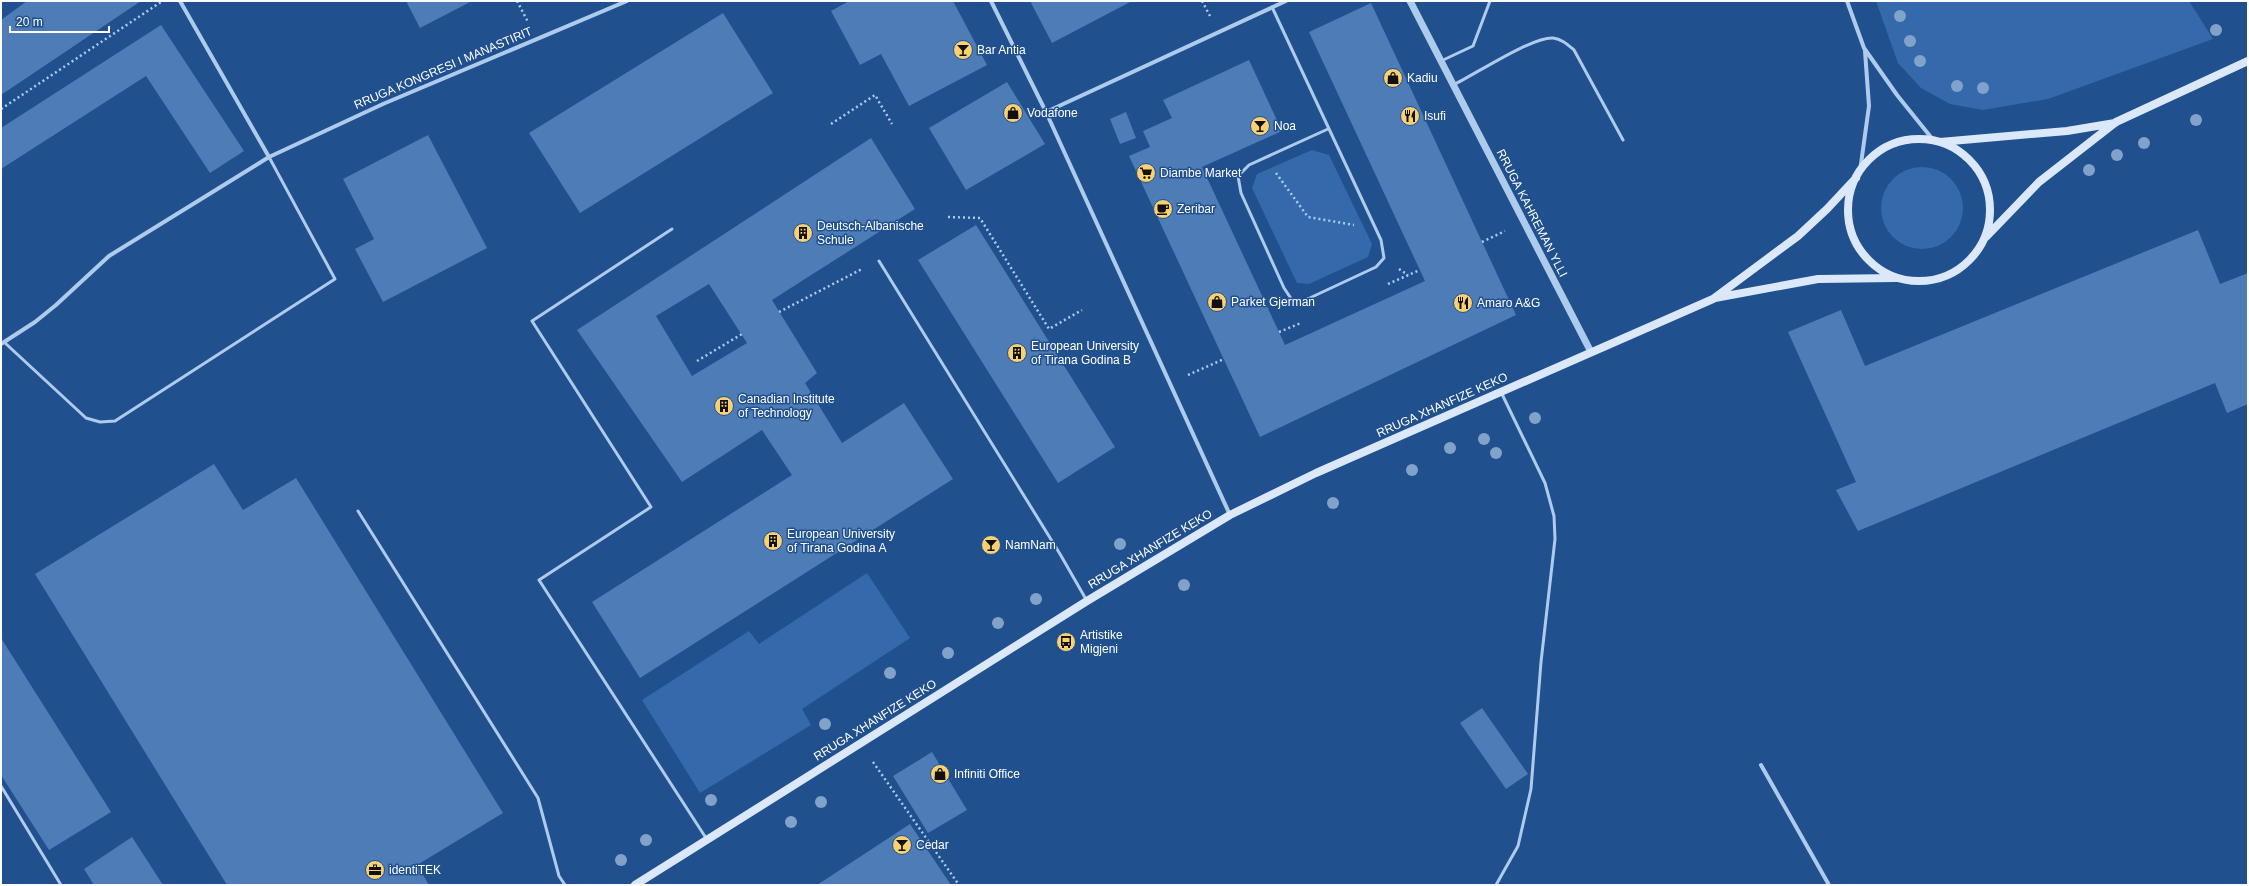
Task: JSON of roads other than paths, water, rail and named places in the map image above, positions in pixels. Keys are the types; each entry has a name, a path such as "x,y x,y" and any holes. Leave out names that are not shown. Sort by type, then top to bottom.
{"main road":[{"path":"2116,122 2067,131 1937,142 1913,140 1892,144 1874,155 1858,175 1849,198 1848,219 1854,239 1865,256 1881,270 1900,279 1920,281 1940,278 1958,269 1973,256 1984,240 2011,209 2039,182 2116,122 2248,61"},
{"path":"1937,142 1957,150 1973,164 1984,181 1989,200 1990,220 1984,240"},
{"name":"RRUGA XHANFIZE KEKO","path":"1713,299 1798,236 1827,209 1858,175"},
{"name":"RRUGA XHANFIZE KEKO","path":"635,885 1086,601 1230,515 1316,473 1713,299 1818,278 1900,279"}],"street":[{"path":"180,1 269,157"},
{"name":"RRUGA KONGRESI I MANASTIRIT","path":"2,343 35,322 56,305 109,256 269,157 390,101 627,1"},
{"path":"991,1 1046,112 1230,515"},
{"path":"1046,112 1286,1"},
{"name":"RRUGA KAHREMAN YLLI","path":"1410,1 1591,352"},
{"path":"1847,1 1864,48 1869,106 1858,175"},
{"path":"1864,48 1897,95 1937,142"},
{"path":"1761,765 1829,885"}],"lane":[{"path":"1441,61 1473,46 1490,1"},
{"path":"1272,7 1381,240 1384,258 1376,267 1310,300 1299,303 1292,300 1284,288 1238,184 1238,176 1243,170 1265,158 1328,129"},
{"path":"1453,85 1532,42 1555,38 1566,43 1574,50 1623,140"},
{"path":"2,343 86,418 100,422 115,421 335,279 269,157"},
{"path":"672,229 532,321 651,507 539,580 707,840"},
{"path":"879,261 1060,554 1086,601"},
{"path":"1496,885 1518,846 1531,789 1541,662 1555,539 1554,516 1545,483 1501,392"},
{"path":"358,511 538,798 559,876 565,885"},
{"path":"1,786 61,885"}],"place":[{"name":"Bar Antia","path":"963,50"},
{"name":"Kadiu","path":"1393,78"},
{"name":"Vodafone","path":"1013,113"},
{"name":"Isufi","path":"1410,116"},
{"name":"Noa","path":"1260,126"},
{"name":"Diambe Market","path":"1146,173"},
{"name":"Zeribar","path":"1163,209"},
{"name":"Deutsch-Albanische Schule","path":"803,233"},
{"name":"Parket Gjerman","path":"1217,302"},
{"name":"Amaro A&G","path":"1463,303"},
{"name":"European University of Tirana Godina B","path":"1017,353"},
{"name":"Canadian Institute of Technology","path":"724,406"},
{"name":"European University of Tirana Godina A","path":"773,541"},
{"name":"NamNam","path":"991,545"},
{"name":"Artistike Migjeni","path":"1066,642"},
{"name":"Infiniti Office","path":"940,774"},
{"name":"Cedar","path":"902,845"},
{"name":"identiTEK","path":"375,870"}]}
